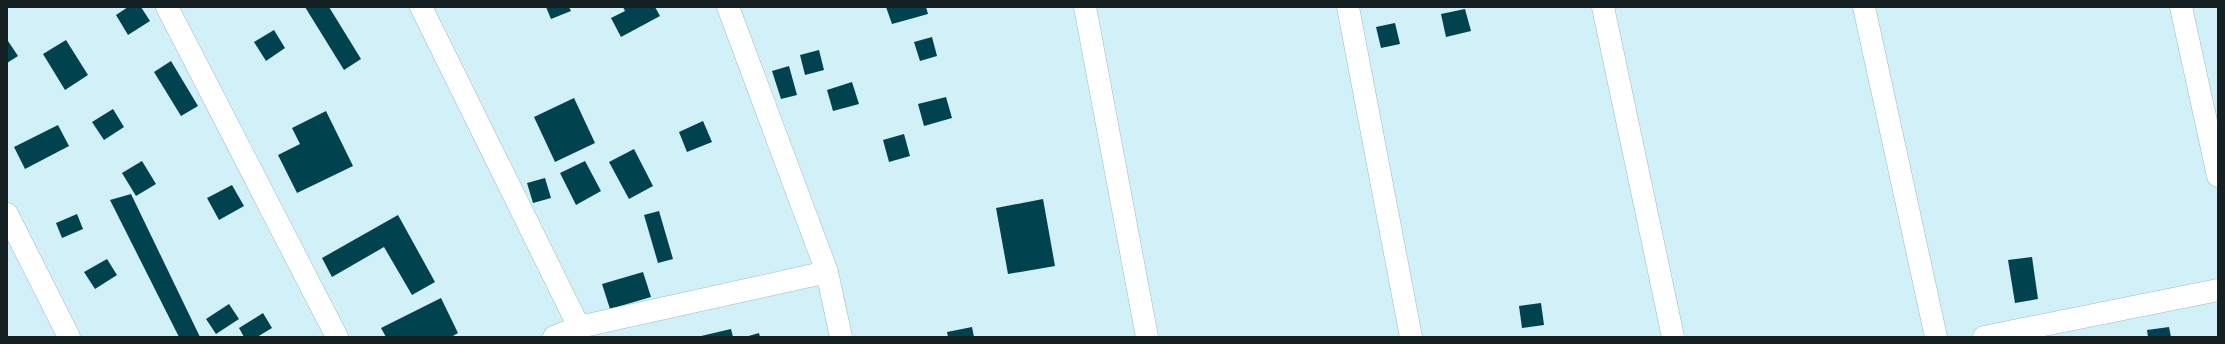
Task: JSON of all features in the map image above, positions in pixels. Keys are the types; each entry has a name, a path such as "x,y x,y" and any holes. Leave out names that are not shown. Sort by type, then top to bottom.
{"street":[{"path":"167,7 337,337"},
{"path":"421,7 579,327"},
{"path":"728,7 827,272 841,337"},
{"path":"1085,7 1147,337"},
{"path":"1348,7 1411,337"},
{"path":"1603,7 1673,337"},
{"path":"1864,7 1936,337"},
{"path":"2181,7 2218,176"},
{"path":"7,214 69,337"},
{"path":"554,337 579,327 827,272"},
{"path":"1984,337 2218,290"}],"building":[{"path":"128,7 141,7 150,21 128,35 116,15"},
{"path":"305,7 329,7 361,59 344,70"},
{"path":"546,7 569,7 571,11 551,19"},
{"path":"623,7 655,7 660,16 621,37 611,18 625,11"},
{"path":"886,7 926,7 928,14 892,24"},
{"path":"1465,9 1471,31 1446,37 1441,14"},
{"path":"1395,23 1400,44 1381,48 1376,27"},
{"path":"274,30 285,48 266,61 254,42"},
{"path":"932,37 937,56 920,61 914,42"},
{"path":"66,40 88,75 65,90 43,54"},
{"path":"8,41 18,56 7,63 7,42"},
{"path":"819,50 824,70 805,75 800,55"},
{"path":"171,61 198,106 181,116 154,72"},
{"path":"789,66 797,95 781,99 772,71"},
{"path":"852,82 859,104 833,111 827,90"},
{"path":"946,97 952,118 924,126 918,104"},
{"path":"574,98 595,143 555,162 534,117"},
{"path":"113,109 124,127 104,140 92,122"},
{"path":"326,111 353,166 297,193 278,155 300,144 292,128"},
{"path":"703,121 712,142 687,152 679,132"},
{"path":"58,125 69,146 25,169 14,147"},
{"path":"904,134 910,156 889,162 883,140"},
{"path":"634,149 653,186 629,199 609,162"},
{"path":"142,161 156,184 136,196 122,173"},
{"path":"585,161 601,191 576,205 560,173"},
{"path":"545,178 551,198 533,203 527,183"},
{"path":"232,185 244,206 219,220 207,198"},
{"path":"131,194 200,337 179,337 110,200"},
{"path":"1043,199 1055,266 1008,274 996,208"},
{"path":"659,211 673,259 658,263 644,215"},
{"path":"77,214 83,229 62,238 56,223"},
{"path":"398,215 435,282 412,295 384,247 332,277 322,258"},
{"path":"2032,257 2038,299 2015,303 2008,260"},
{"path":"107,259 117,275 95,289 84,272"},
{"path":"643,272 651,297 610,309 602,284"},
{"path":"441,298 458,333 451,337 386,337 381,328"},
{"path":"1541,303 1544,325 1522,328 1519,306"},
{"path":"229,304 239,319 216,334 206,319"},
{"path":"263,313 272,328 257,337 244,337 239,328"},
{"path":"972,327 974,337 948,337 947,332"},
{"path":"2169,327 2171,337 2148,337 2147,330"},
{"path":"731,329 733,337 701,337 701,336"},
{"path":"759,333 760,337 745,337"}]}
